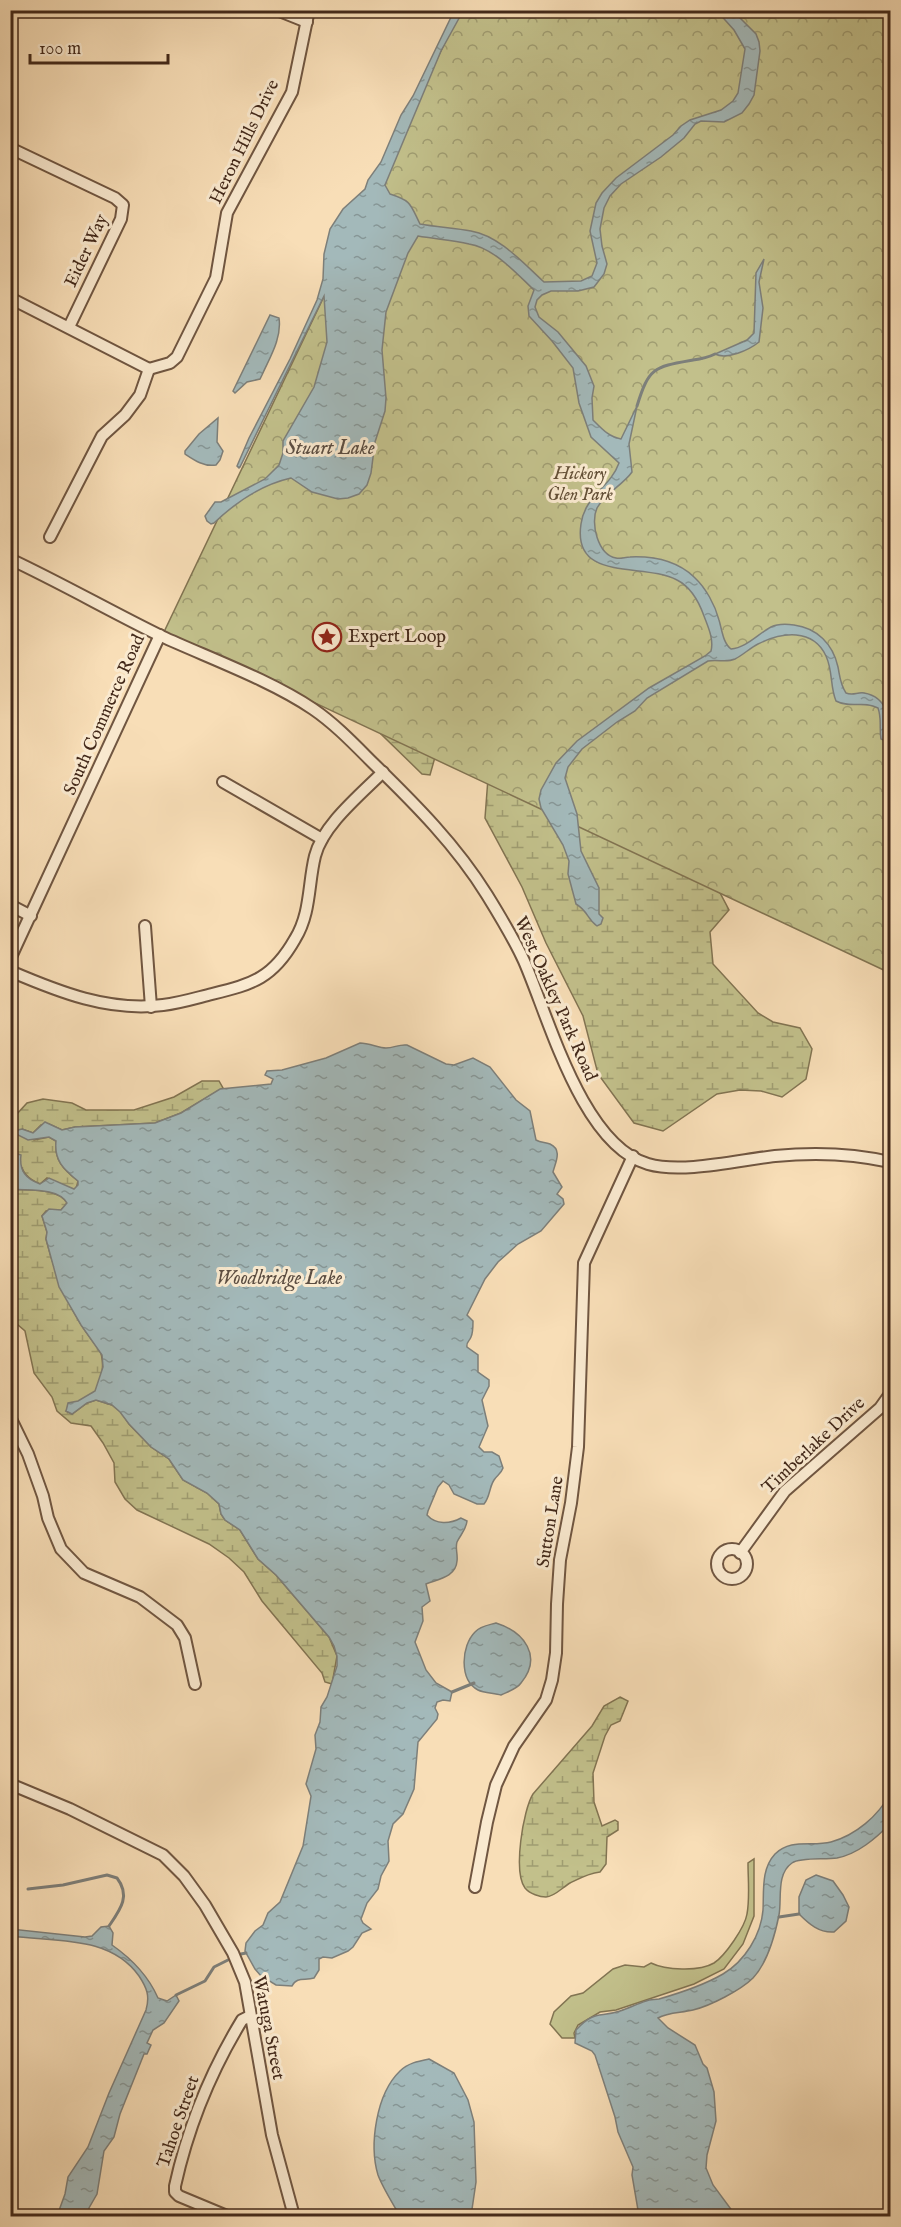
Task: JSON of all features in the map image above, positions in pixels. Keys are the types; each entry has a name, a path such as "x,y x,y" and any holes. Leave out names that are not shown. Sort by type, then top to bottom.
{"street":[{"path":"278,10 307,22"},
{"name":"Heron Hills Drive","path":"146,367 170,363 177,357 210,292 220,263 227,213 292,92 309,10"},
{"name":"Eider Way","path":"10,148 115,198 123,205 117,229 69,327"},
{"path":"10,297 146,367 140,395 125,415 102,436 50,537"},
{"name":"South Commerce Road","path":"10,559 160,635 10,959"},
{"name":"West Oakley Park Road","path":"160,635 277,689 313,709 342,732 415,804 460,855 487,895 522,958 585,1106 605,1135 624,1152 648,1164 673,1166 829,1152 866,1156 891,1162"},
{"path":"10,971 82,999 124,1006 166,1005 239,988 274,969 296,939 304,922 315,857 322,838 382,772"},
{"path":"223,783 322,838"},
{"path":"10,905 31,916"},
{"path":"145,926 151,1006"},
{"name":"Sutton Lane","path":"475,1887 496,1785 514,1746 546,1700 552,1680 556,1653 556,1604 560,1560 571,1503 578,1447 584,1263 633,1156"},
{"name":"Timberlake Drive","path":"740,1552 784,1491 873,1415 891,1394"},
{"path":"10,1417 28,1454 48,1518 61,1549 84,1573 140,1597 177,1625 185,1638 195,1683"},
{"name":"Watuga Street","path":"10,1784 70,1809 163,1855 184,1876 206,1905 233,1953 245,1982 272,2134 294,2217"},
{"name":"Tahoe Street","path":"227,2217 179,2196 175,2192 175,2186 191,2128 210,2078 242,2020 250,2016"}],"green space":[{"name":"Hickory Glen Park","path":"460,11 890,11 890,973 164,632"},
{"path":"776,231 779,323 770,343 743,357 667,380 652,403 658,431 687,455 699,489 721,580 742,591 825,606 848,660 878,666 890,658 890,832 865,773 815,738 784,722 745,735 698,757 679,795 697,849 729,910 710,932 713,964 758,1013 773,1022 800,1028 812,1049 806,1079 782,1097 761,1091 740,1090 717,1094 663,1131 634,1123 598,1074 583,1016 546,943 522,887 485,818 490,752 519,637 522,580 517,498 507,425 508,391 516,358 480,318 437,318 422,330 419,346 429,438 429,463 435,486 433,563 445,643 444,725 430,775 422,774 381,734 388,720 387,705 354,529 359,494 367,485 371,473 376,440 385,411 382,350 386,312 408,253 418,236 469,243 492,253 534,290 528,306 530,316 539,317 552,312 652,318 685,309 712,291 756,238"},
{"path":"202,1081 219,1081 223,1088 181,1113 155,1123 75,1127 62,1130 49,1124 41,1125 33,1133 22,1129 34,1140 49,1137 56,1141 58,1159 78,1181 76,1189 69,1189 47,1178 40,1184 34,1181 24,1172 15,1153 11,1155 11,1117 15,1116 27,1103 43,1099 72,1103 86,1110 134,1110 174,1097"},
{"path":"10,1189 49,1192 57,1194 67,1203 61,1210 46,1211 42,1216 47,1232 46,1239 66,1297 89,1337 99,1349 102,1365 100,1383 95,1392 66,1411 72,1414 87,1403 96,1400 112,1405 121,1412 151,1447 169,1459 183,1480 207,1493 219,1504 225,1520 240,1530 258,1559 276,1575 329,1637 337,1656 332,1684 325,1682 322,1673 262,1601 244,1572 209,1544 137,1510 125,1499 115,1482 114,1463 91,1426 71,1423 57,1411 52,1397 34,1373 25,1331 11,1319"},
{"path":"620,1697 628,1701 620,1721 611,1725 605,1736 593,1773 594,1802 602,1826 615,1820 618,1822 618,1830 607,1837 606,1864 600,1872 577,1879 552,1895 546,1897 535,1895 525,1888 521,1880 520,1869 521,1841 529,1802 533,1794 592,1726 604,1706"},
{"path":"754,1859 754,1916 743,1944 724,1969 694,1984 616,2010 600,2012 578,2025 574,2033 575,2038 562,2038 550,2024 554,2012 571,1996 583,1993 613,1969 625,1965 644,1967 651,1963 673,1968 700,1968 714,1963 724,1954 743,1926 747,1914 748,1863"}],"water":[{"name":"Stuart Lake","path":"454,11 463,11 441,51 385,185 390,194 410,204 420,224 482,234 502,245 544,282 581,281 592,276 597,263 590,231 596,203 602,193 616,178 673,135 681,126 690,120 721,110 733,101 738,93 745,49 734,30 717,11 733,11 756,34 760,51 754,95 742,113 724,122 701,121 695,124 684,138 661,157 621,184 610,196 604,208 600,229 607,264 604,274 594,287 578,291 551,291 542,295 535,307 539,317 558,332 586,366 594,386 593,420 599,426 609,434 621,439 637,406 629,444 632,472 605,498 595,514 595,530 604,551 616,558 639,557 672,563 687,572 698,581 710,597 724,640 731,649 742,646 776,625 794,625 817,634 828,644 836,659 841,683 846,693 872,695 883,705 889,719 890,743 881,739 878,708 836,701 826,656 813,641 796,635 767,640 732,660 708,661 647,698 635,711 582,749 568,767 565,778 577,814 581,851 599,888 599,914 603,918 601,924 597,926 576,904 568,874 569,861 563,845 541,808 539,799 541,790 556,763 577,741 649,688 705,656 711,651 712,642 700,605 682,583 663,575 599,563 588,555 581,543 583,514 592,499 615,472 619,463 591,437 579,403 573,368 529,316 528,306 534,290 504,262 487,250 478,246 418,236 408,253 386,312 382,350 385,411 375,442 367,485 359,494 338,499 312,492 291,478 249,495 214,523 207,521 205,516 215,502 221,502 265,479 279,465 283,453 283,441 314,387 327,342 324,296 240,467 237,466 317,300 323,279 324,254 330,229 343,209 365,189 368,180 381,162 401,115 413,96"},
{"path":"764,259 759,282 763,308 759,342 732,355 715,354 747,340 754,333 756,273"},
{"path":"270,315 279,318 279,333 272,354 260,379 247,382 235,393 233,391"},
{"path":"218,418 217,442 223,451 216,465 203,464 185,454 199,434"},
{"name":"Woodbridge Lake","path":"360,1043 386,1048 407,1045 446,1064 454,1065 473,1058 490,1067 516,1100 530,1111 536,1140 550,1144 556,1150 557,1157 553,1172 562,1187 557,1194 563,1199 564,1204 541,1231 518,1244 498,1262 485,1279 467,1315 473,1321 472,1334 467,1347 478,1355 478,1372 489,1380 489,1386 482,1400 488,1426 479,1447 484,1452 492,1452 499,1456 503,1468 492,1483 484,1504 477,1504 454,1494 449,1485 443,1481 428,1511 427,1515 435,1521 448,1522 461,1518 467,1521 457,1542 457,1561 453,1571 446,1577 426,1584 430,1601 422,1607 423,1621 415,1642 426,1670 436,1683 452,1692 450,1701 437,1702 435,1708 438,1714 437,1719 418,1742 414,1789 403,1814 393,1824 388,1841 389,1861 381,1876 378,1889 367,1903 361,1919 371,1929 362,1933 348,1951 332,1958 319,1959 319,1970 314,1978 299,1980 292,1986 276,1985 261,1976 255,1969 245,1951 246,1943 263,1925 268,1913 280,1902 303,1846 311,1796 306,1784 316,1749 315,1735 320,1722 321,1707 327,1697 337,1666 334,1646 329,1637 276,1575 258,1559 240,1530 225,1520 219,1504 207,1493 183,1480 169,1459 151,1447 120,1412 112,1405 96,1400 87,1403 72,1414 66,1411 68,1403 78,1401 95,1391 103,1367 102,1355 59,1287 46,1239 47,1232 42,1216 49,1209 61,1210 67,1203 57,1194 50,1192 11,1189 11,1155 15,1153 21,1155 24,1174 35,1182 40,1184 49,1178 74,1189 78,1181 58,1159 56,1141 49,1137 28,1140 16,1134 18,1130 33,1133 45,1122 62,1130 75,1127 155,1123 181,1113 220,1089 271,1084 273,1079 265,1075 267,1071 282,1070 326,1058"},
{"path":"496,1623 515,1632 527,1646 530,1655 530,1664 521,1683 501,1695 480,1691 472,1685 464,1663 470,1638 482,1627"},
{"path":"890,1794 890,1824 866,1845 845,1856 796,1861 787,1868 782,1880 779,1915 773,1940 763,1964 748,1983 708,2005 658,2018 668,2028 695,2045 707,2068 714,2092 716,2121 706,2168 713,2185 736,2216 639,2216 632,2175 633,2167 618,2132 595,2055 592,2051 575,2043 576,2030 592,2017 620,2011 648,2000 683,1991 708,1982 731,1969 745,1955 759,1929 763,1910 765,1873 775,1854 795,1844 831,1842 849,1835 873,1817"},
{"path":"816,1875 833,1881 849,1907 846,1921 834,1932 819,1929 799,1914 799,1897 806,1880"},
{"path":"109,1926 113,1933 112,1945 139,1968 158,1998 167,2001 176,1995 179,2001 164,2023 153,2030 147,2043 151,2045 147,2054 144,2054 120,2114 114,2137 104,2151 97,2194 89,2208 88,2216 57,2216 68,2177 88,2147 146,2010 148,1996 139,1976 113,1953 63,1940 11,1936 11,1929 85,1937 92,1936 101,1927"},
{"path":"429,2059 454,2073 468,2100 474,2122 476,2182 471,2216 400,2216 378,2175 375,2163 375,2135 380,2106 385,2093 403,2068"}],"waterway":[{"path":"637,406 645,383 655,371 661,367 715,354"},
{"path":"452,1692 474,1683"},
{"path":"28,1889 63,1885 107,1875 117,1878 124,1897 120,1909 109,1926"},
{"path":"779,1917 799,1914"},
{"path":"241,1954 246,1953"},
{"path":"176,1995 205,1981 214,1967 228,1960"}],"place":[{"name":"Expert Loop","path":"327,637"}]}
